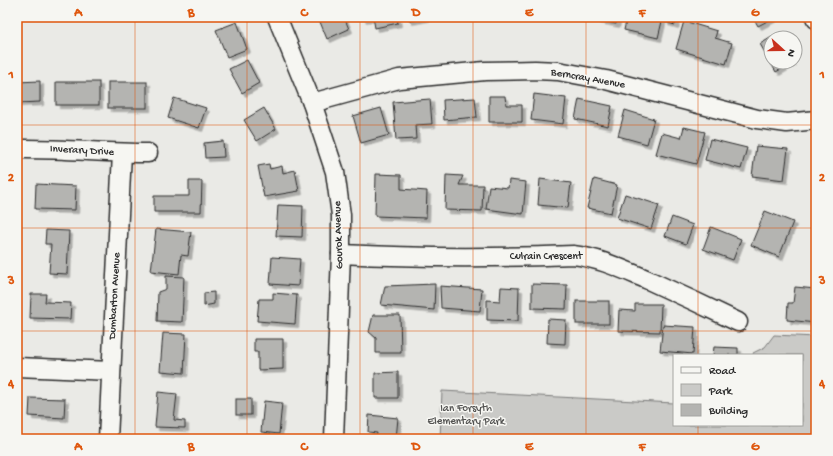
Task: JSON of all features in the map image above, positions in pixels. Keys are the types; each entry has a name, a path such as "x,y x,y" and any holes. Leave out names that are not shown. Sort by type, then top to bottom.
{"street":[{"name":"Gourok Avenue","path":"277,17 312,103 335,172 341,215 341,254 334,439"},
{"name":"Berncray Avenue","path":"312,103 399,78 485,71 535,70 558,71 606,80 757,119 787,123 816,120"},
{"name":"Inverary Drive","path":"17,149 37,148 148,153"},
{"name":"Dumbarton Avenue","path":"108,439 122,153"},
{"name":"Culrain Crescent","path":"341,254 411,258 583,256 620,268 687,297 738,322"},
{"path":"17,367 111,371"}],"green space":[{"name":"Ian Forsyth Elementary Park","path":"774,335 816,337 816,439 440,439 442,391 673,403 673,426 803,426 803,354 754,354 765,347"}],"building":[{"path":"318,17 344,17 349,29 327,39"},
{"path":"362,17 373,17 363,19"},
{"path":"373,17 397,17 398,23 375,28"},
{"path":"408,17 429,17 409,21"},
{"path":"597,17 618,17 616,24 597,20"},
{"path":"627,17 663,17 658,38 624,30"},
{"path":"666,17 677,17 675,25 665,22"},
{"path":"753,17 775,17 758,26"},
{"path":"684,21 717,31 715,38 732,43 726,64 676,49"},
{"path":"237,22 247,49 227,57 216,30"},
{"path":"763,42 763,49 760,44"},
{"path":"247,60 259,83 242,93 229,69"},
{"path":"40,81 40,102 17,103 17,82"},
{"path":"56,82 99,82 99,105 56,105"},
{"path":"108,82 147,82 147,108 108,108"},
{"path":"534,94 566,98 563,124 531,120"},
{"path":"489,96 505,96 506,105 522,105 522,122 489,122"},
{"path":"174,98 206,108 199,128 168,118"},
{"path":"475,98 477,117 444,120 443,100"},
{"path":"430,99 432,124 415,125 416,139 396,140 393,102"},
{"path":"579,99 612,106 608,126 575,119"},
{"path":"264,108 276,129 257,141 244,120"},
{"path":"381,108 389,135 361,143 353,116"},
{"path":"625,110 654,119 647,144 618,136"},
{"path":"684,127 705,132 696,164 656,154 662,133 681,138"},
{"path":"710,139 747,148 741,169 705,160"},
{"path":"223,141 224,157 205,158 204,143"},
{"path":"756,146 788,149 784,180 752,176"},
{"path":"269,164 270,169 282,166 283,173 295,170 299,191 264,197 258,166"},
{"path":"376,174 401,175 401,189 427,191 426,218 375,216"},
{"path":"446,175 463,176 459,185 483,185 482,211 445,210"},
{"path":"540,179 571,183 568,208 538,205"},
{"path":"594,179 617,185 611,213 587,208"},
{"path":"509,180 526,182 523,214 486,209 489,186 508,188"},
{"path":"189,181 202,181 201,212 154,212 154,196 189,196"},
{"path":"36,184 76,186 75,210 35,209"},
{"path":"625,194 659,205 651,229 617,218"},
{"path":"278,205 303,206 302,237 276,236"},
{"path":"765,211 793,222 779,257 751,245"},
{"path":"672,217 693,225 686,244 665,236"},
{"path":"711,227 741,239 733,260 703,249"},
{"path":"156,229 191,232 188,256 181,255 179,274 151,271"},
{"path":"46,230 69,231 67,274 49,273 51,244 45,244"},
{"path":"272,257 300,259 298,286 270,284"},
{"path":"166,276 184,277 182,322 157,321 158,292 166,289"},
{"path":"435,284 434,310 381,305 385,286"},
{"path":"532,284 567,285 566,309 532,308"},
{"path":"440,286 482,289 480,311 441,308"},
{"path":"501,287 519,288 518,321 487,320 487,300 500,301"},
{"path":"795,287 816,289 816,323 787,320 788,303 793,303"},
{"path":"214,292 214,304 204,306 204,293"},
{"path":"273,293 297,295 295,324 257,321 259,299 273,299"},
{"path":"31,294 46,294 45,302 71,303 70,319 30,318"},
{"path":"576,301 609,301 609,324 576,324"},
{"path":"635,304 661,304 660,332 618,331 619,310 635,311"},
{"path":"373,315 400,315 401,353 376,353 376,338 369,332"},
{"path":"548,319 566,320 565,344 547,343"},
{"path":"663,325 695,327 693,354 660,351"},
{"path":"163,333 186,334 184,373 160,371"},
{"path":"254,339 283,339 283,369 258,370 258,352 254,352"},
{"path":"714,347 738,348 738,354 713,354"},
{"path":"398,372 398,398 375,398 375,373"},
{"path":"158,392 177,394 174,420 185,421 185,428 155,427"},
{"path":"30,398 65,399 64,418 29,416"},
{"path":"236,399 251,399 251,415 236,415"},
{"path":"264,401 282,403 279,434 261,432"},
{"path":"369,415 398,418 396,439 376,439 377,433 368,432"}]}
